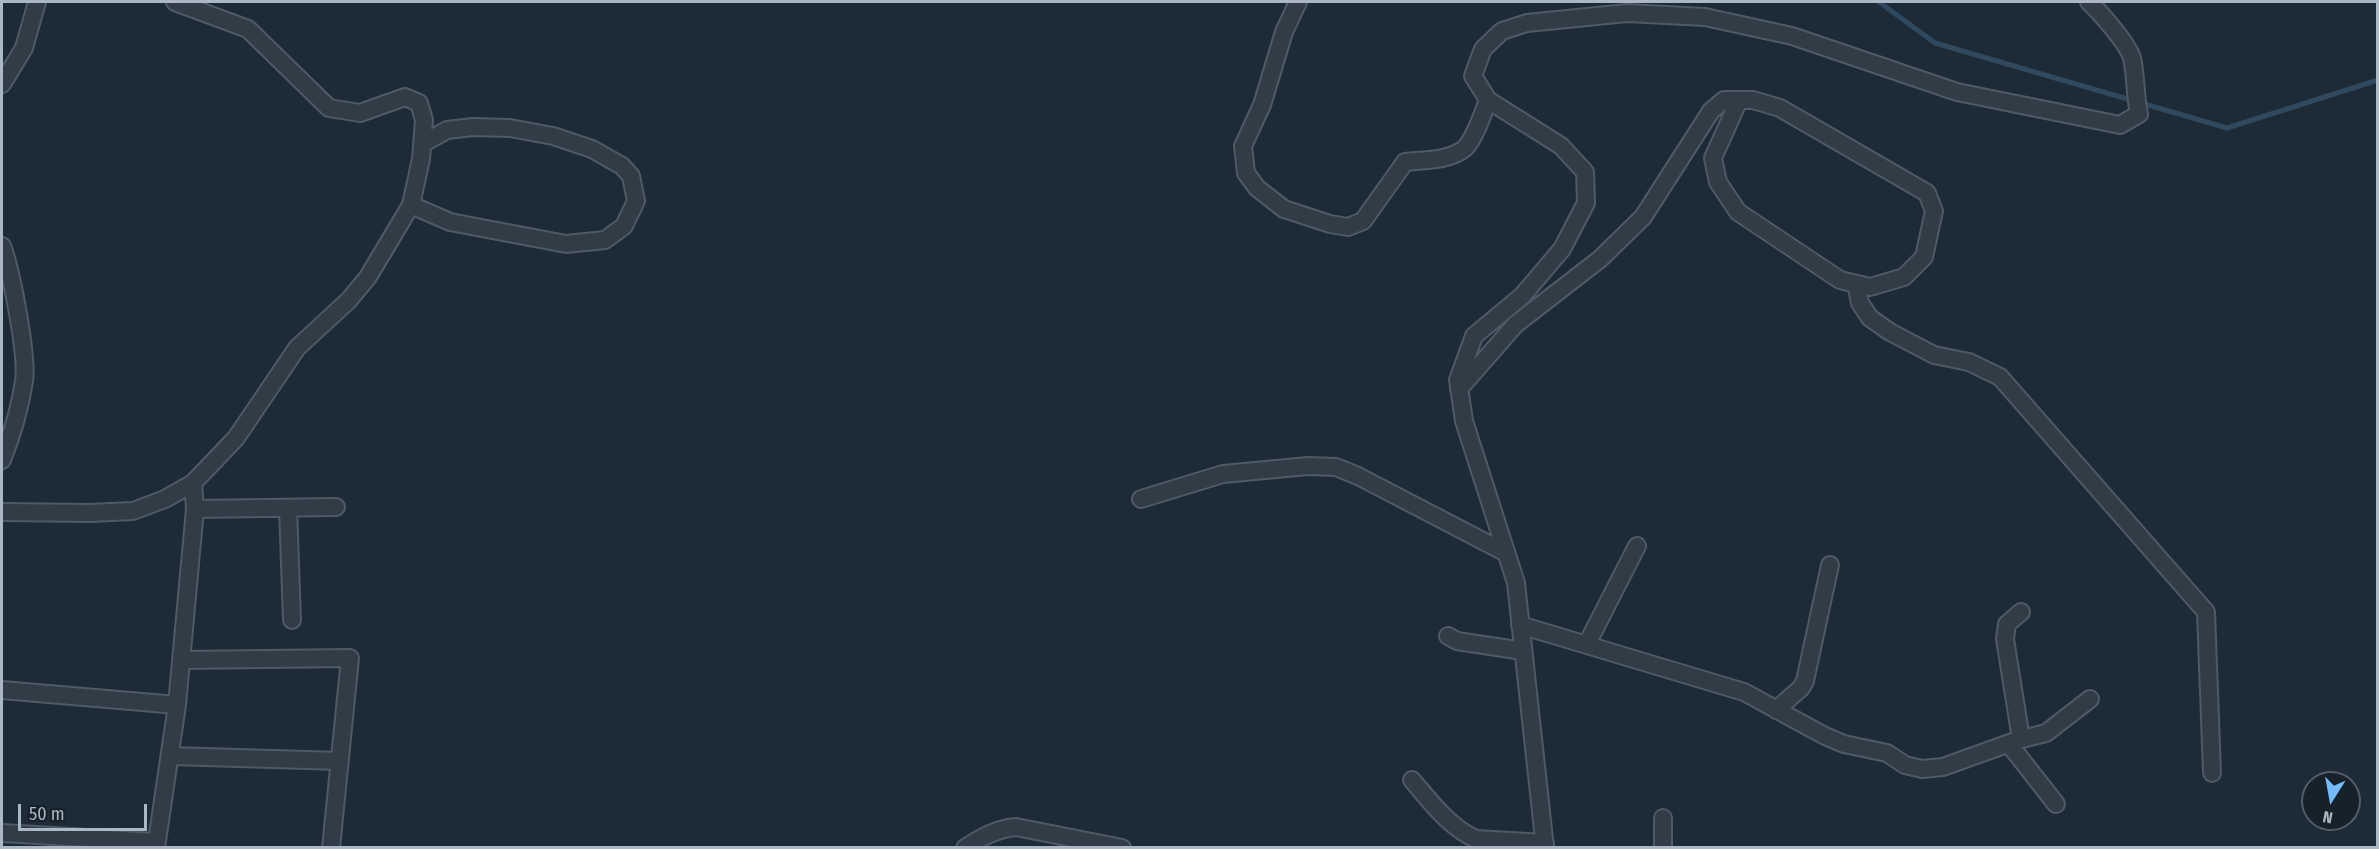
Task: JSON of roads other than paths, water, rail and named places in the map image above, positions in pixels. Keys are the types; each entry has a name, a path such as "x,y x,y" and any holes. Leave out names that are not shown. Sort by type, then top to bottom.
{"street":[{"path":"2,84 24,48 37,2"},
{"path":"2,512 133,511 165,499 193,483 236,438 297,348 349,300 368,277 411,205 424,120 419,103 405,97 360,113 329,108 248,29 175,2"},
{"path":"1298,2 1284,32 1262,105 1243,146 1246,173 1257,188 1284,208 1330,224 1348,227 1363,221 1405,162 1445,158 1465,148 1488,100"},
{"path":"1412,780 1442,814 1467,835 1476,839 1545,845 1516,583 1464,421 1458,380 1474,336 1522,296 1562,249 1586,203 1585,172 1561,146 1488,100 1473,76 1483,49 1502,31 1527,22 1627,13 1705,16 1792,36 1957,92 2120,125 2139,114 2134,93 2132,56 2104,16 2089,2"},
{"path":"1459,389 1516,324 1600,259 1643,216 1710,111 1724,100 1739,100 1753,100 1780,108 1927,193 1934,211 1924,257 1904,277 1870,286 1856,284 1840,280 1738,212 1719,182 1713,158 1739,100"},
{"path":"411,205 450,222 566,244 605,240 624,226 636,201 631,176 622,166 592,149 553,136 510,128 472,127 447,130 422,144"},
{"path":"2,246 21,331 25,379 11,438 2,460"},
{"path":"1856,284 1860,303 1870,318 1890,332 1934,355 1969,362 2000,377 2206,612 2212,773"},
{"path":"1141,499 1223,474 1308,466 1336,467 1358,476 1506,553"},
{"path":"2,833 156,844 177,705 195,509 193,483"},
{"path":"195,509 336,507"},
{"path":"288,508 292,620"},
{"path":"1587,644 1637,546"},
{"path":"1776,710 1801,688 1805,681 1830,565"},
{"path":"2021,612 2007,624 2005,639 2015,742 2056,804"},
{"path":"1520,625 1744,692 1825,736 1844,744 1887,753 1905,765 1922,769 1943,767 2046,733 2090,699"},
{"path":"1448,636 1457,641 1523,651"},
{"path":"181,660 350,658 331,848"},
{"path":"2,690 177,705"},
{"path":"171,756 340,761"},
{"path":"1663,848 1664,818"},
{"path":"965,848 988,834 1003,828 1016,827 1067,842 1122,848"}],"waterway":[{"path":"1879,2 1935,43 2227,128 2378,80"}]}
